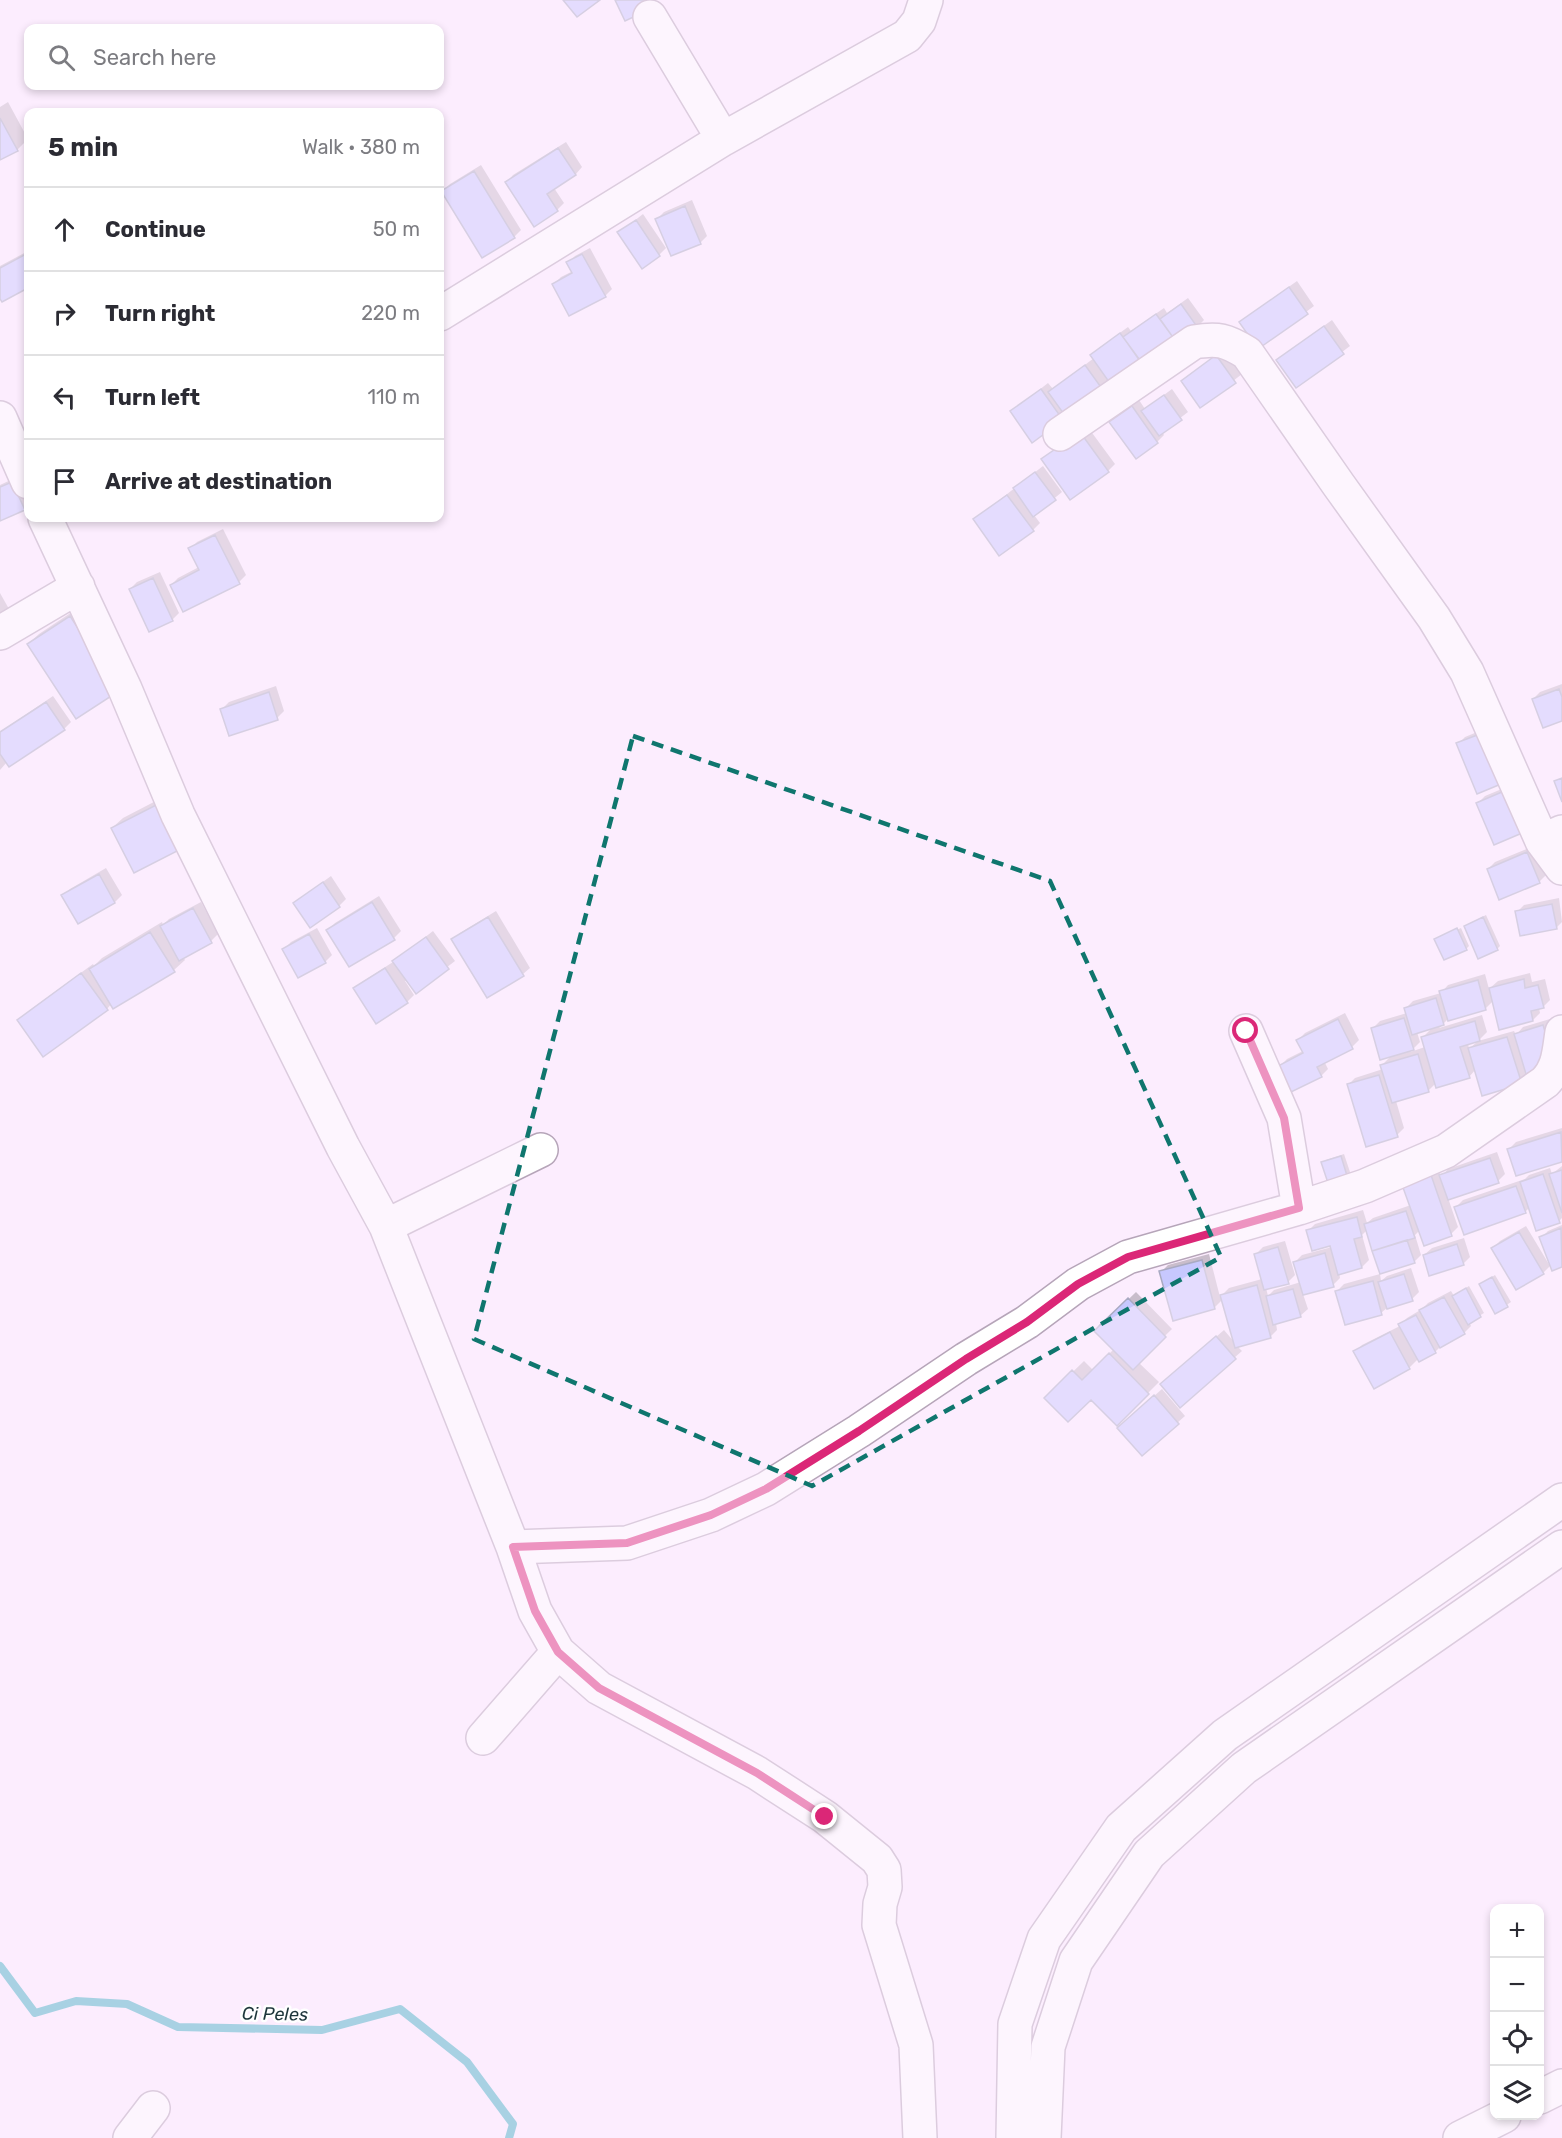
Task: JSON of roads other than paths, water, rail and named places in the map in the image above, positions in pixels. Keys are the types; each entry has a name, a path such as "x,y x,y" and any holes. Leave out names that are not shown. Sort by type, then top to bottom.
{"main road":[{"path":"444,312 723,139 907,36 919,21 926,0"},
{"path":"650,17 723,139"},
{"path":"1060,434 1194,342 1212,339 1228,342 1247,353 1434,618 1467,672 1552,837 1562,868"},
{"path":"0,418 24,473"},
{"path":"47,522 125,689 178,815 343,1147 386,1226 513,1547 535,1611 558,1652 599,1688 757,1773 825,1817 877,1859 884,1870 885,1887 880,1904 879,1925 915,2045 920,2138"},
{"path":"0,633 78,587"},
{"path":"1246,1031 1284,1118 1299,1208"},
{"path":"513,1547 627,1543 711,1515 775,1484 966,1359 1027,1322 1078,1284 1128,1257 1299,1208 1365,1186 1446,1150 1545,1082 1553,1074 1558,1060 1562,1032"},
{"path":"386,1226 541,1149"},
{"path":"1012,2138 1015,2024 1044,1939 1121,1828 1225,1735 1562,1500"},
{"path":"1044,2138 1048,2047 1076,1960 1149,1854 1244,1768 1562,1547"},
{"path":"483,1738 558,1652"},
{"path":"1544,2095 1562,2086"},
{"path":"130,2138 153,2108"},
{"path":"1460,2138 1494,2120"}],"waterway":[{"name":"Ci Peles","path":"0,1966 35,2013 76,2001 127,2004 178,2027 322,2030 400,2009 467,2062 513,2124 509,2138"}]}
